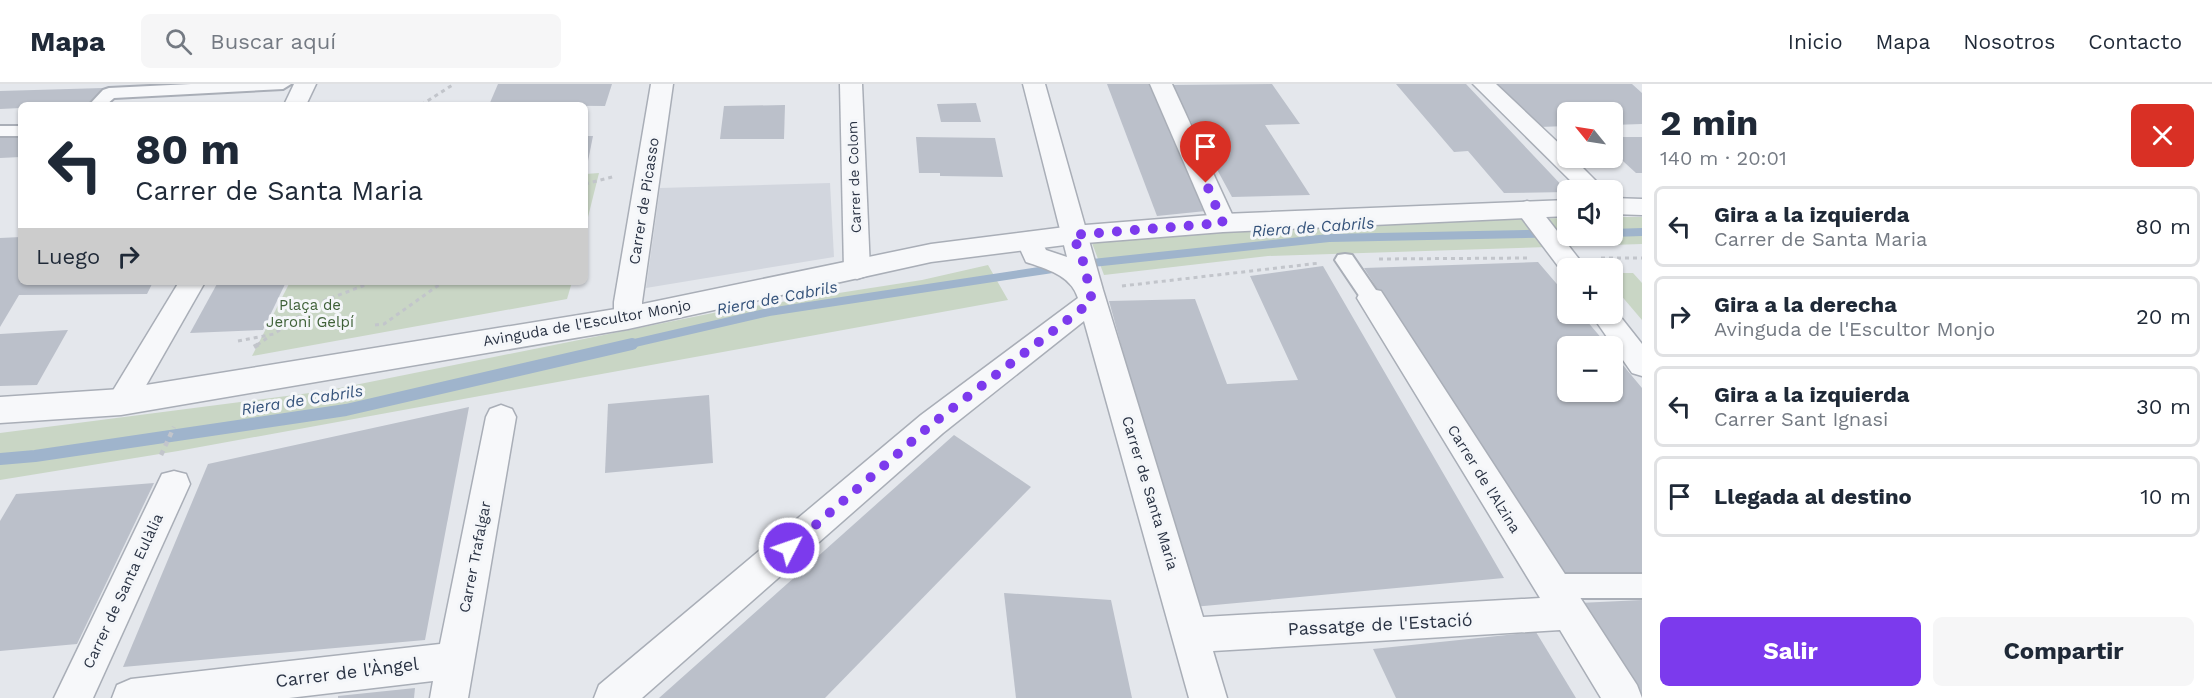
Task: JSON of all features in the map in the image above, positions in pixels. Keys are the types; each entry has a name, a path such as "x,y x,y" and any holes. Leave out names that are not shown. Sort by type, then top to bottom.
{"street":[{"path":"100,102 109,93 283,84"},
{"path":"296,102 305,84"},
{"name":"Carrer de Picasso","path":"628,318 628,302 662,84"},
{"name":"Carrer de Colom","path":"851,84 857,270"},
{"name":"Carrer de Santa Maria","path":"1034,84 1073,235 1084,264 1091,295 1192,635 1208,698"},
{"path":"1161,84 1223,223"},
{"path":"1484,84 1583,180"},
{"path":"0,131 18,130"},
{"path":"1623,206 1642,207"},
{"name":"Avinguda de l'Escultor Monjo","path":"0,410 121,402 628,318 931,253 1029,240 1223,223 1557,208"},
{"path":"1527,209 1565,258"},
{"name":"Carrer de Santa Maria","path":"1029,240 1035,256 1068,267 1091,295"},
{"name":"Carrer de l'Alzina","path":"1345,260 1623,698"},
{"path":"121,402 190,285"},
{"path":"613,698 932,424 1091,295"},
{"path":"1612,324 1642,365"},
{"name":"Carrer Trafalgar","path":"449,698 501,417"},
{"name":"Carrer de Santa Eulàlia","path":"73,698 167,471"},
{"name":"Passatge de l'Estació","path":"1192,635 1561,600 1642,586"},
{"name":"Carrer de l'Àngel","path":"131,698 456,660"}],"path":[{"path":"426,102 453,84"},
{"path":"588,183 623,174"},
{"path":"266,347 254,349 318,303 365,285"},
{"path":"374,326 384,324 439,285"},
{"path":"238,341 274,334"},
{"path":"167,471 178,418"}],"shaded area":[{"path":"830,183 834,257 646,288 660,188"}],"green space":[{"path":"599,173 588,217 588,174"},
{"path":"1623,217 1642,217 1642,244 1623,245"},
{"path":"1557,218 1557,246 1580,246 1268,256 1104,275 1092,243 1151,237 1389,223"},
{"path":"988,265 1008,300 178,451 0,480 0,433 325,391 723,311 922,280"},
{"path":"1623,273 1633,273 1642,283 1642,320 1623,298"},
{"name":"Plaça de Jeroni Gelpí","path":"288,285 571,285 567,299 252,356"}],"building":[{"path":"498,84 612,84 605,106 588,106 588,102 490,102"},
{"path":"1107,84 1151,84 1206,211 1157,216"},
{"path":"1272,84 1300,124 1265,125 1310,195 1232,197 1171,85"},
{"path":"1396,84 1466,84 1557,180 1557,192 1504,193 1468,151 1454,152"},
{"path":"1495,84 1632,84 1642,93 1642,124 1623,125 1623,102 1557,102 1557,126 1539,127"},
{"path":"103,88 91,102 18,102 18,108 0,109 0,91"},
{"path":"976,103 981,122 941,122 937,104"},
{"path":"785,105 784,139 720,139 724,106"},
{"path":"0,135 18,135 18,157 0,158"},
{"path":"588,136 593,136 588,161"},
{"path":"916,137 995,138 1003,177 940,176 940,173 919,173"},
{"path":"1623,137 1642,137 1642,173 1636,173 1623,161"},
{"path":"18,237 18,285 152,285 147,294 19,295 0,327 0,238"},
{"path":"1538,262 1557,284 1557,324 1589,324 1600,336 1557,336 1557,402 1623,402 1623,365 1642,388 1642,572 1559,574 1364,268"},
{"path":"1323,266 1504,578 1193,607 1109,301 1195,299 1227,384 1298,380 1250,276"},
{"path":"216,285 285,285 263,330 190,333"},
{"path":"68,330 37,385 0,386 0,334"},
{"path":"709,395 713,463 605,473 608,404"},
{"path":"469,407 425,640 123,667 208,464"},
{"path":"954,435 1031,487 825,698 659,698"},
{"path":"154,483 77,644 0,651 0,521 16,494"},
{"path":"1004,593 1111,600 1132,698 1016,698"},
{"path":"1642,600 1642,698 1641,698 1579,603"},
{"path":"1536,632 1576,698 1396,698 1373,649"},
{"path":"415,688 414,698 338,698 338,696"}],"waterway":[{"name":"Riera de Cabrils","path":"1623,233 1642,232"},
{"name":"Riera de Cabrils","path":"1083,264 1329,238 1557,233"},
{"name":"Riera de Cabrils","path":"626,345 769,312 1059,268"},
{"name":"Riera de Cabrils","path":"0,459 35,456 346,410 632,344"}],"route":[{"path":"789,548 932,424 1092,301 1084,264 1073,235 1223,223 1206,183"}]}
